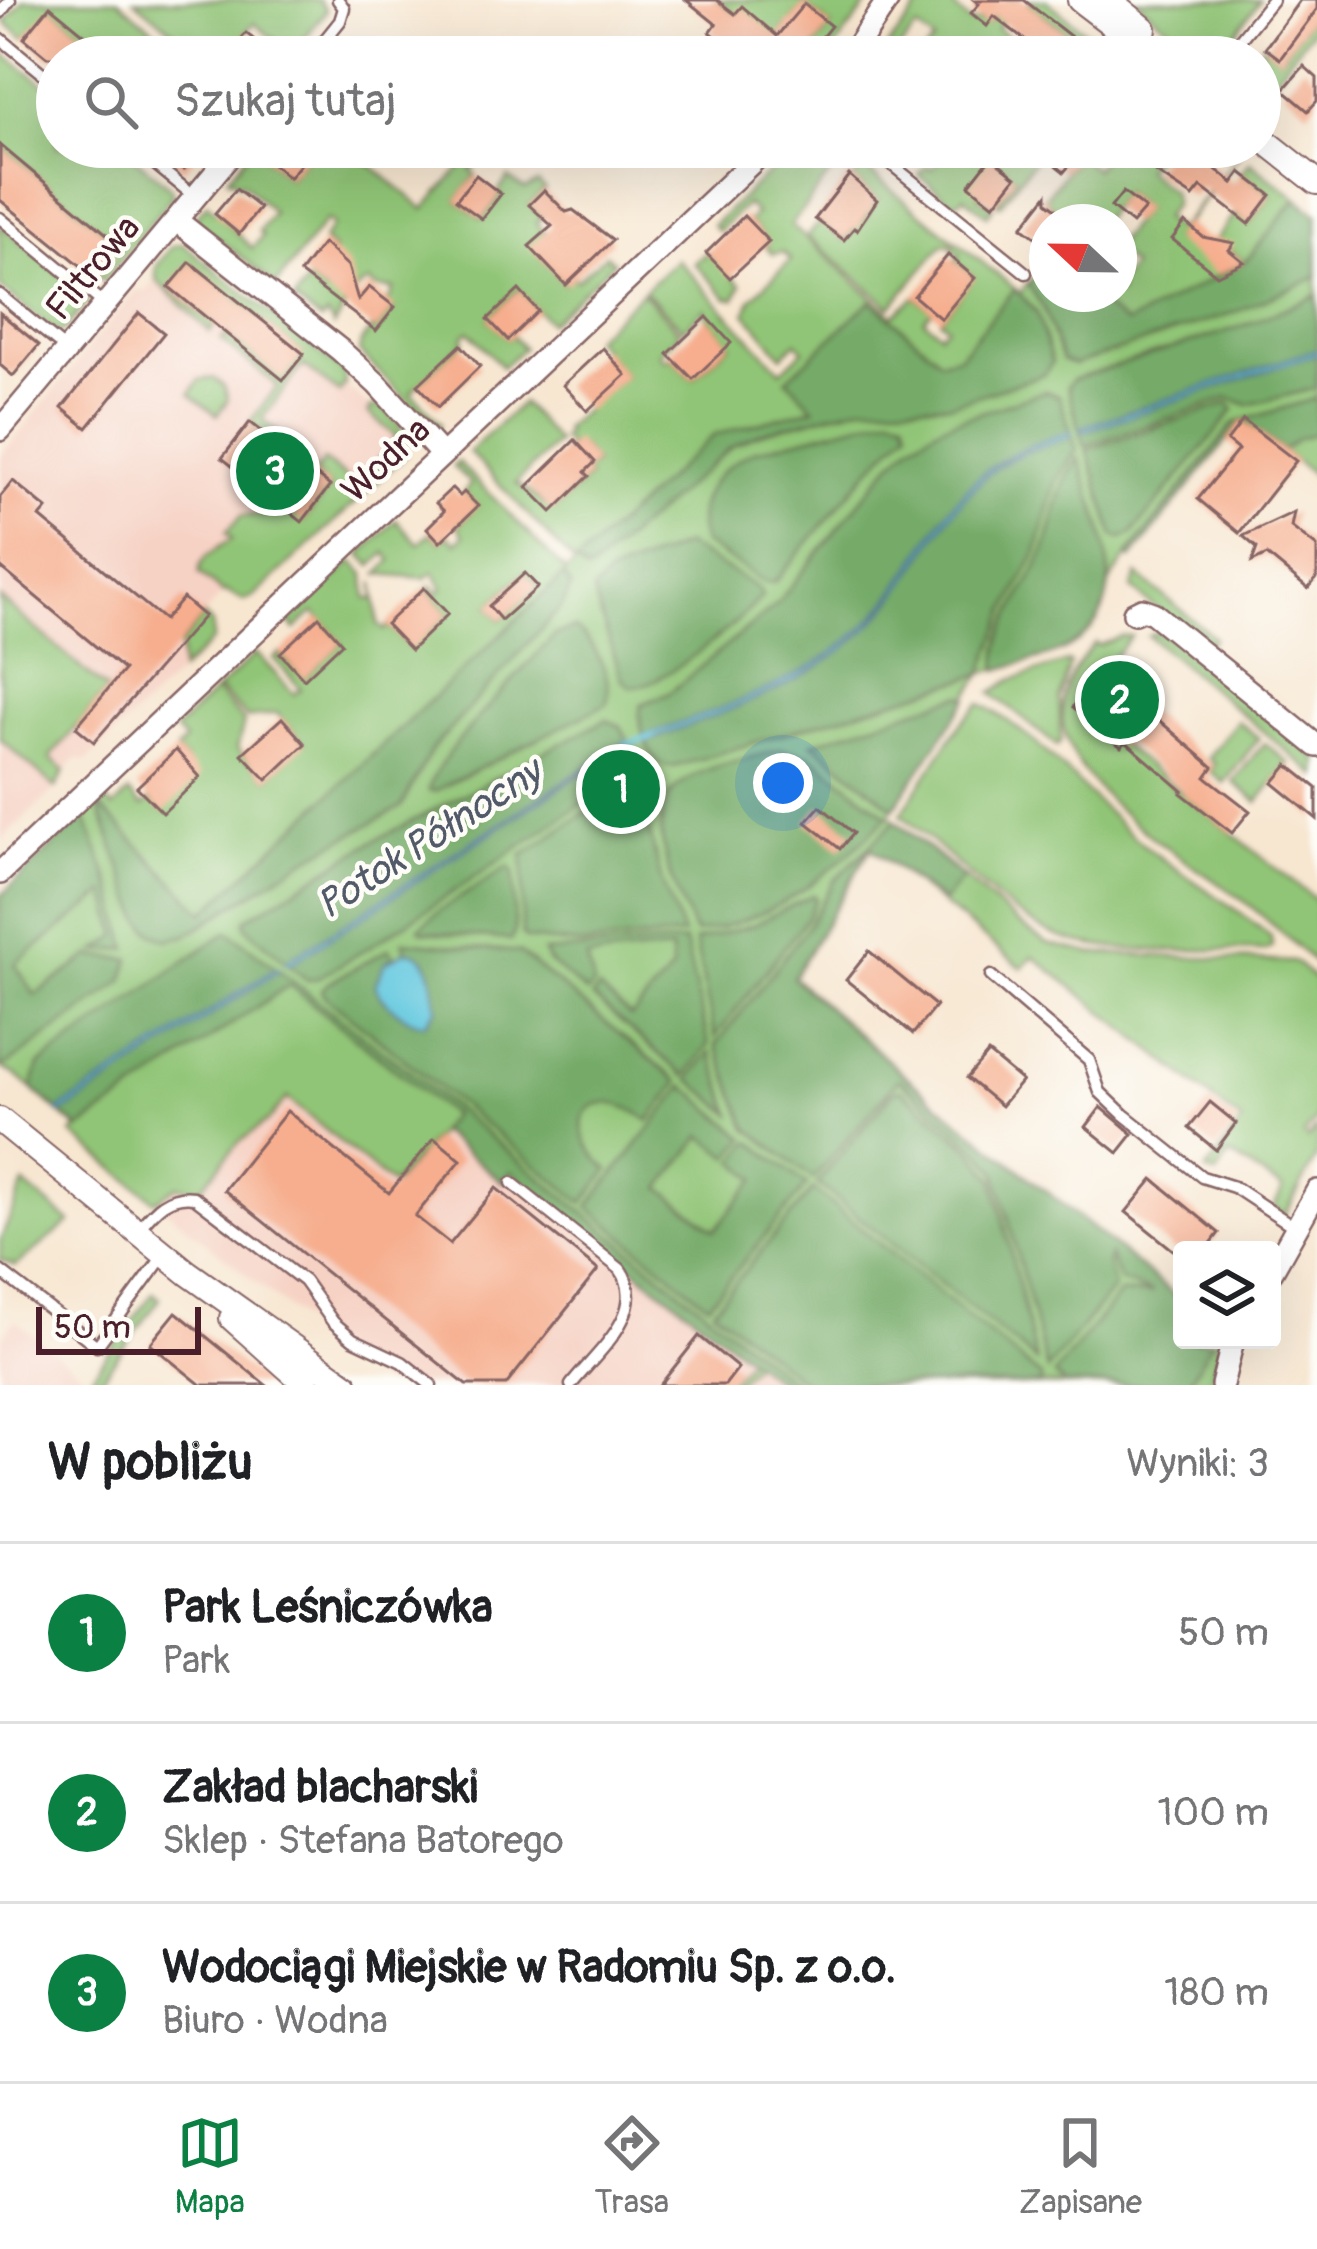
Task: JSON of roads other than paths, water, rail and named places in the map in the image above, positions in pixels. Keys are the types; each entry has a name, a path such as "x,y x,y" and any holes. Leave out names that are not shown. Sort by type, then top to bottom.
{"street":[{"path":"864,36 888,0"},
{"path":"1080,0 1127,36"},
{"path":"1108,0 1148,36"},
{"path":"1281,154 1317,182"},
{"name":"Filtrowa","path":"0,430 219,168"},
{"name":"Wodna","path":"0,873 745,168"},
{"path":"176,220 340,350 440,453"},
{"path":"1134,613 1142,609 1153,613 1317,746"},
{"path":"0,1120 188,1273 346,1385"},
{"path":"1281,1255 1317,1191"},
{"path":"188,1273 245,1332 307,1385"},
{"path":"1222,1385 1231,1349"}],"lane":[{"path":"0,13 10,0"},
{"path":"328,36 345,11 338,0"},
{"path":"1243,36 1272,0"},
{"path":"0,38 36,68"},
{"path":"160,168 195,197"},
{"path":"896,168 1026,273"},
{"path":"0,218 105,305"},
{"path":"0,296 67,350"},
{"path":"992,976 1089,1060 1100,1092 1123,1114 1202,1178 1234,1187 1296,1228"},
{"path":"512,1183 628,1280 632,1294 625,1317 571,1385"},
{"path":"137,1232 170,1199 187,1195 202,1201 304,1281 348,1336 402,1362 431,1385"},
{"path":"0,1270 97,1346 165,1254"}],"water":[{"path":"1317,349 1317,354 1082,432 1080,428"},
{"path":"1071,431 1072,436 1005,462 977,484 886,609 845,648 764,695 648,741 645,736 791,677 844,644 884,605 969,486 1007,457"},
{"path":"627,741 630,747 615,752 289,965 285,962"},
{"path":"406,951 422,957 432,980 437,1008 424,1024 395,1010 375,985 385,963"},
{"path":"276,968 280,970 61,1114 57,1111"}],"waterway":[{"name":"Potok Północny","path":"626,745 653,736"}],"place":[{"name":"Wodociągi Miejskie w Radomiu Sp. z o.o.","path":"275,471"},
{"name":"Zakład blacharski","path":"1120,700"},
{"name":"Park Leśniczówka","path":"621,789"}]}
